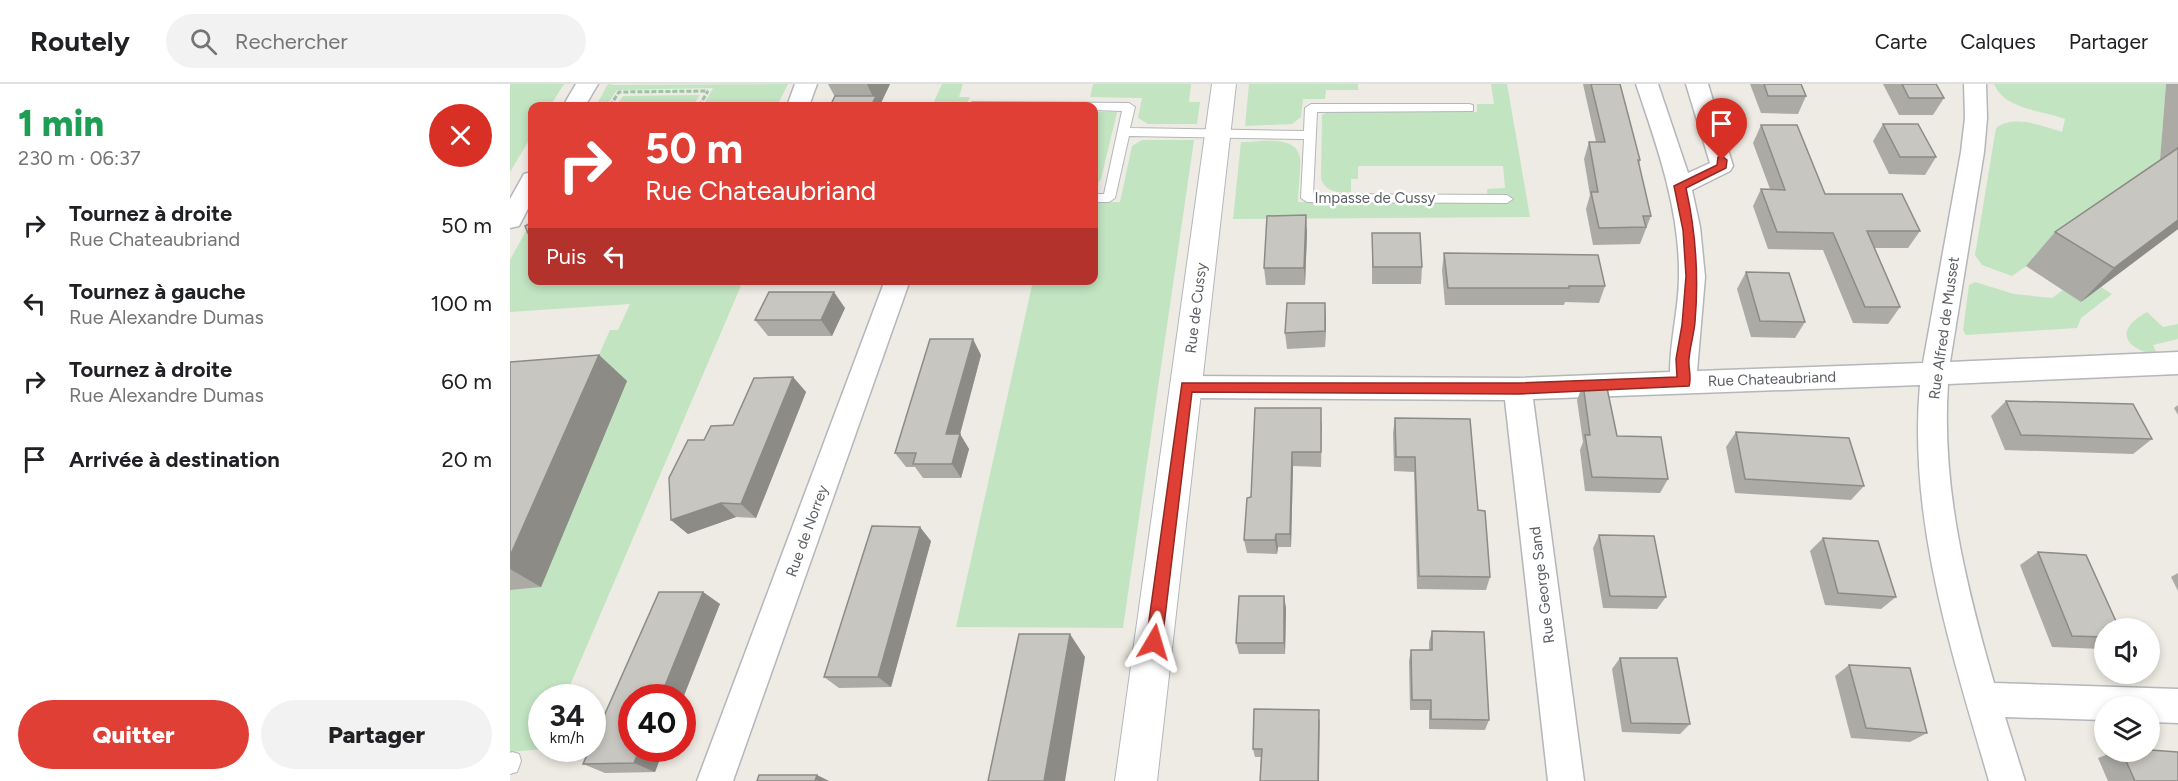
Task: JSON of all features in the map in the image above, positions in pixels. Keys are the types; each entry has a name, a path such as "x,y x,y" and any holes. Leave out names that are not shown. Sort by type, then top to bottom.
{"street":[{"path":"576,102 587,84"},
{"path":"799,102 806,84"},
{"name":"Rue de Cussy","path":"1136,781 1224,84"},
{"path":"1647,84 1680,186 1689,230 1692,276 1688,325 1682,359 1684,382"},
{"path":"1680,186 1722,166 1697,84"},
{"name":"Rue Alfred de Musset","path":"1975,84 1976,132 1938,346 1933,401 1939,510 1957,609 2007,781"},
{"path":"510,220 528,187"},
{"name":"Rue de Norrey","path":"715,781 896,285"},
{"name":"Rue Chateaubriand","path":"1186,387 1518,388 2104,368 2178,363"},
{"name":"Rue George Sand","path":"1518,388 1566,781"},
{"path":"1982,699 2178,706"}],"lane":[{"path":"1098,107 1129,107 1109,198 1098,198"},
{"name":"Impasse de Cussy","path":"1469,108 1311,108 1307,198 1507,199"},
{"path":"1123,132 1310,135"}],"path":[{"path":"613,102 619,92 708,91 701,102"}],"green space":[{"path":"510,84 564,84 553,102 528,102 528,142 510,172"},
{"path":"608,84 788,84 779,102 705,102 713,88 617,90 609,102 598,102"},
{"path":"942,84 963,84 959,97 970,97 968,102 934,102"},
{"path":"1093,84 1191,84 1189,102 1200,102 1197,124 1148,124 1138,118 1142,98 1090,97"},
{"path":"1249,84 1358,84 1358,90 1326,90 1325,99 1303,99 1301,117 1292,124 1245,126"},
{"path":"1491,84 1507,84 1530,217 1233,219 1241,142 1285,142 1297,150 1300,158 1298,202 1488,202 1487,189 1505,188 1503,166 1358,166 1358,179 1351,179 1351,192 1337,192 1329,189 1321,179 1322,115 1329,111 1477,112 1477,104 1494,104"},
{"path":"1994,84 2166,84 2159,174 2012,276 1982,265 1975,255 1996,128 2011,122 2028,122 2062,132 2065,119 2015,104 1999,93"},
{"path":"700,95 696,102 619,102 623,96"},
{"path":"1098,112 1117,112 1101,179 1098,182"},
{"path":"1142,140 1194,140 1123,628 956,627 1032,285 1098,285 1098,202 1120,202 1132,146"},
{"path":"526,231 528,231 528,285 741,285 571,684 528,684 528,750 510,752 510,590 598,357 610,330 618,330 630,304 510,312 510,260"},
{"path":"1975,282 2014,294 2052,298 2063,290 2081,302 2101,287 2112,294 2081,318 2077,328 1966,335 1963,330 1969,285"},
{"path":"2147,312 2163,327 2178,324 2178,339 2153,345 2157,354 2138,349 2127,336 2127,330 2131,324"}],"building":[{"path":"1591,84 1620,84 1640,160 1638,160 1651,216 1643,216 1646,227 1599,228 1591,192 1598,192 1589,142 1605,142"},
{"path":"1764,84 1801,84 1806,96 1768,96"},
{"path":"1902,84 1936,84 1944,98 1909,98"},
{"path":"835,96 876,96 873,102 832,102"},
{"path":"1883,124 1918,124 1936,157 1900,157"},
{"path":"1761,125 1797,125 1825,194 1902,194 1920,231 1867,231 1900,307 1865,307 1833,233 1777,232 1761,189 1785,190"},
{"path":"2178,148 2178,220 2114,268 2055,232"},
{"path":"1306,215 1304,268 1264,268 1267,216"},
{"path":"1372,233 1420,233 1422,267 1373,267"},
{"path":"1444,253 1598,255 1605,286 1448,288"},
{"path":"1746,272 1789,273 1805,322 1760,321"},
{"path":"769,292 834,292 821,320 755,320"},
{"path":"1287,303 1325,303 1325,331 1285,333"},
{"path":"930,339 973,339 946,434 960,434 952,464 913,464 916,453 895,453"},
{"path":"599,355 510,556 510,362"},
{"path":"793,377 741,504 721,503 671,520 669,478 688,440 704,440 711,426 733,425 754,378"},
{"path":"1606,383 1617,436 1661,437 1668,479 1592,477 1585,435 1590,435 1583,384"},
{"path":"2006,401 2133,404 2152,439 2021,435"},
{"path":"1255,408 1321,408 1321,452 1292,452 1290,534 1276,534 1275,540 1244,540 1247,498 1251,497"},
{"path":"1395,418 1470,419 1478,510 1485,511 1490,577 1419,576 1415,457 1396,457"},
{"path":"1736,432 1849,438 1864,486 1745,479"},
{"path":"872,526 920,527 878,677 824,677"},
{"path":"1599,535 1654,536 1666,597 1610,596"},
{"path":"1823,538 1878,541 1896,597 1838,593"},
{"path":"2038,552 2086,555 2114,618 2094,618 2094,637 2072,636"},
{"path":"659,592 703,592 666,684 618,684"},
{"path":"1239,596 1284,596 1284,643 1236,643"},
{"path":"1432,631 1484,632 1489,720 1431,719 1431,700 1412,700 1411,650 1432,650"},
{"path":"1019,634 1070,634 1044,781 988,781"},
{"path":"1620,658 1677,658 1690,724 1631,723"},
{"path":"1849,665 1910,668 1927,733 1866,728"},
{"path":"618,684 618,762 634,763 583,764 584,762 606,762 606,711"},
{"path":"1254,709 1319,710 1318,781 1260,781 1262,749 1253,749"},
{"path":"2160,751 2178,752 2178,781 2135,781 2126,762 2160,762"},
{"path":"759,775 817,775 815,781 757,781"}],"route":[{"path":"1154,642 1186,387 1518,388 1684,382 1682,359 1688,325 1692,276 1689,230 1680,186 1717,170 1722,166 1722,160"}]}
